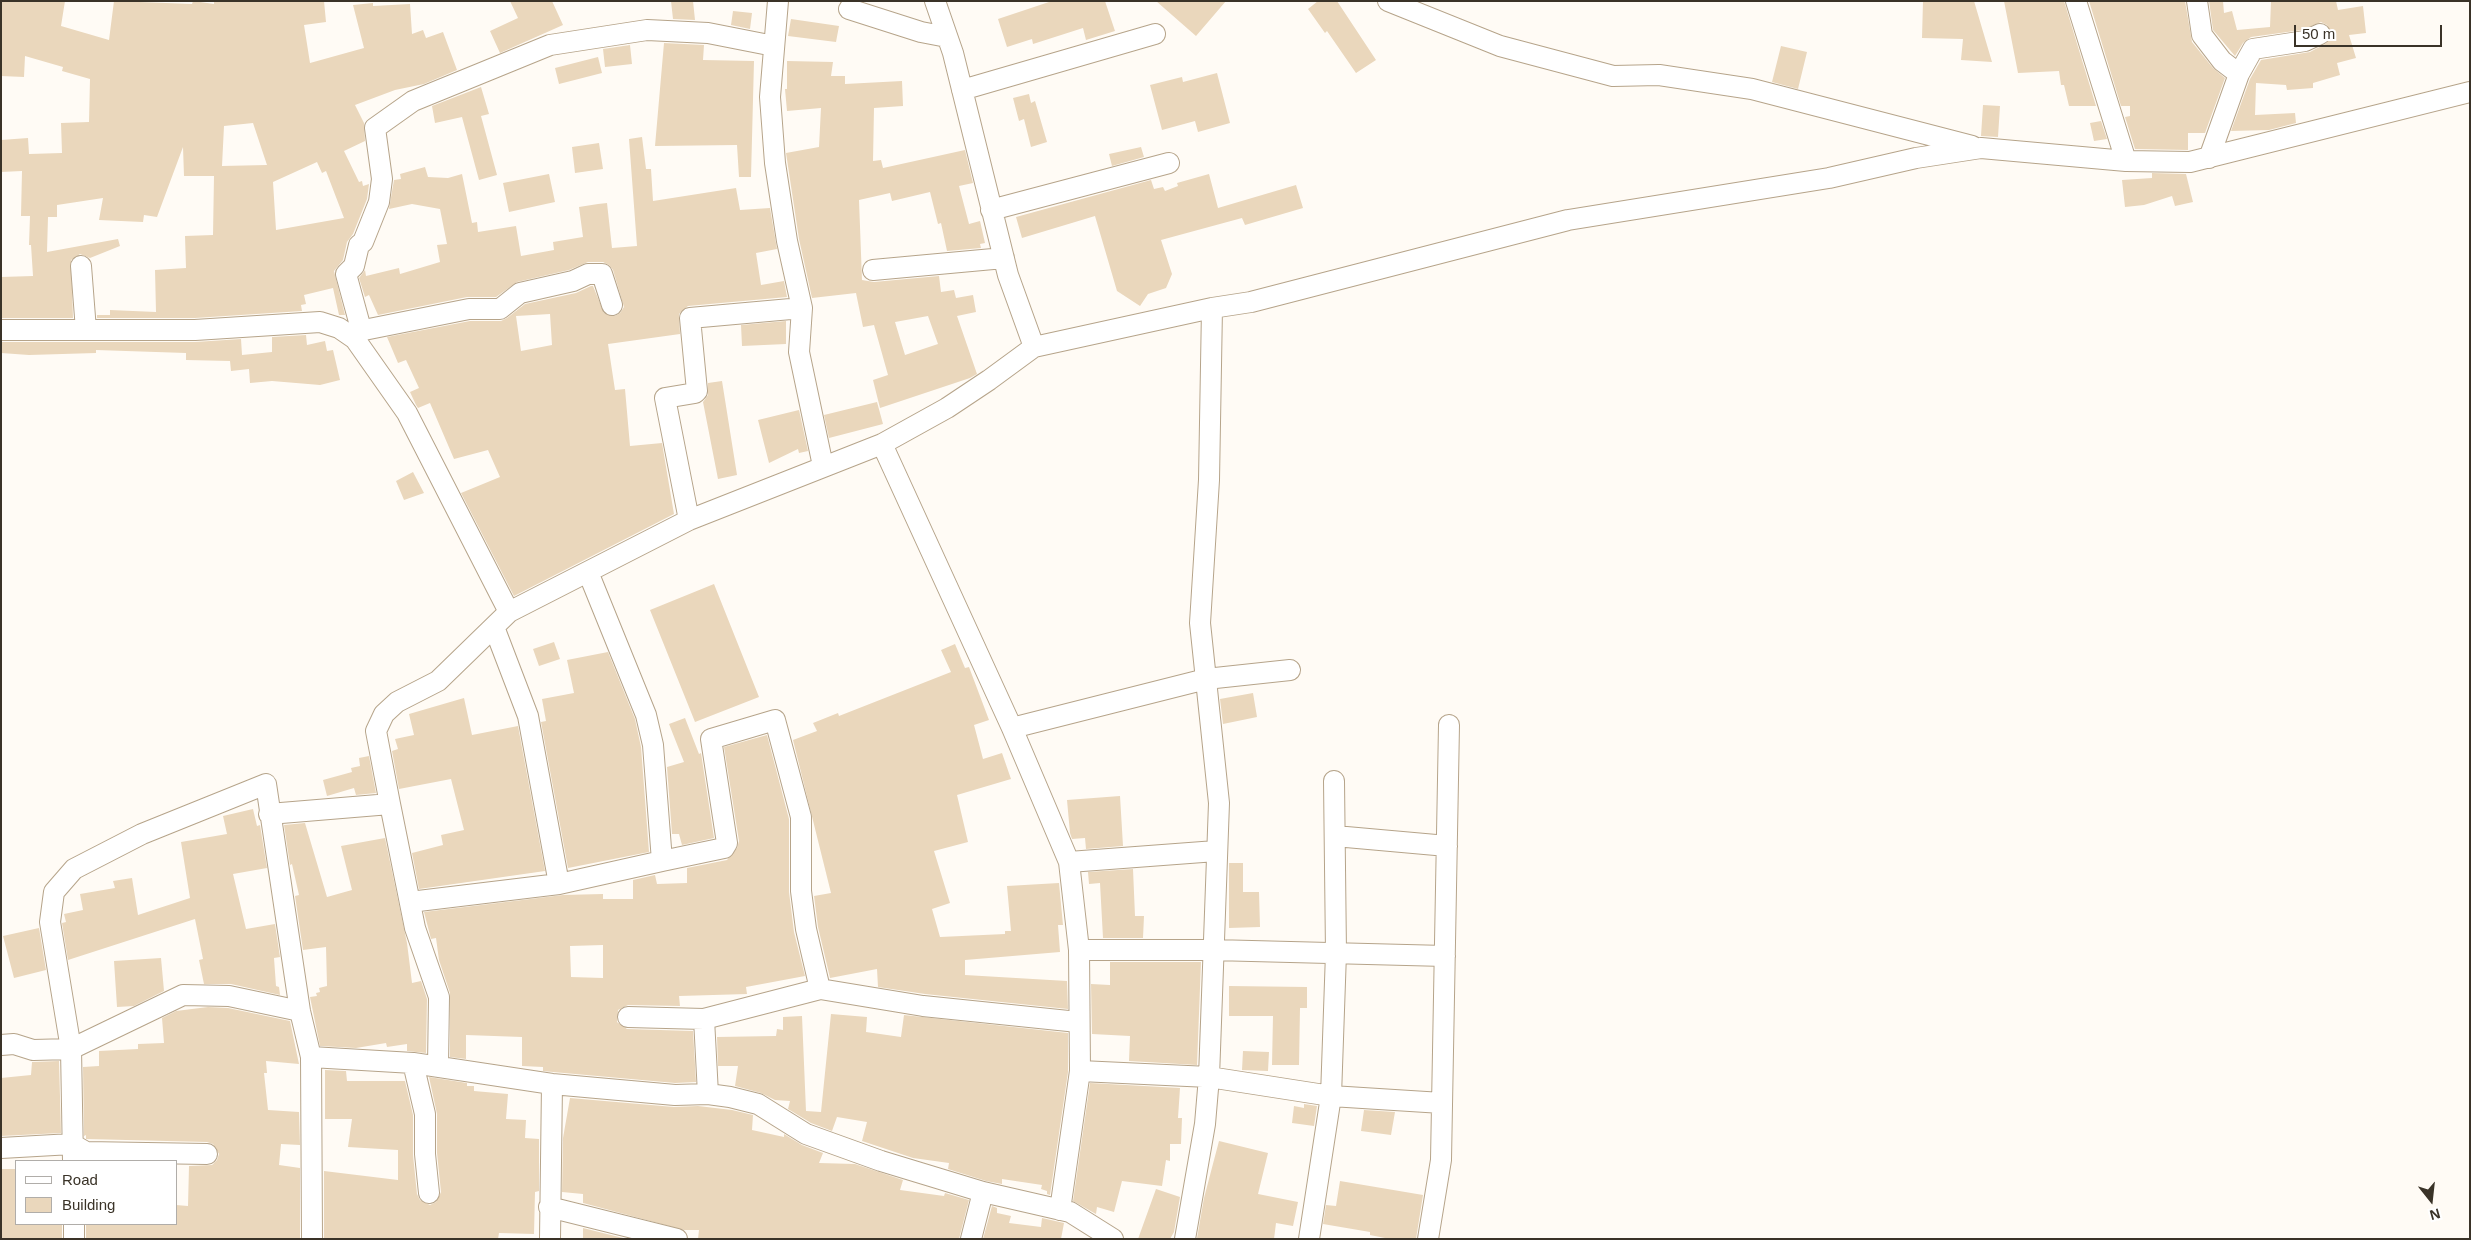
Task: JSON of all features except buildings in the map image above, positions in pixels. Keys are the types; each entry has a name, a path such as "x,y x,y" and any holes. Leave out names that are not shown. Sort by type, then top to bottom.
{"street":[{"path":"778,1 770,97 775,164 787,241 802,308 799,352 823,466"},
{"path":"935,1 953,53 1004,258 1034,347"},
{"path":"1388,1 1500,46 1614,76 1659,75 1752,89 1981,148 2126,161 2190,162 2470,92"},
{"path":"2076,1 2126,161"},
{"path":"2197,1 2202,35 2222,61 2239,74"},
{"path":"849,9 921,32 947,37"},
{"path":"509,612 407,413 355,339 346,274 354,266 359,245 363,242 379,202 382,179 375,128 413,101 550,44 647,30 708,33 774,46"},
{"path":"962,90 1155,34"},
{"path":"2209,158 2239,74 2253,49 2305,40 2320,34"},
{"path":"438,1066 438,997 415,928 376,731 384,714 397,702 438,681 509,612 689,520 882,444 947,408 1034,347 1212,308 1251,302 1568,220 1828,178 1916,158 1981,148"},
{"path":"991,210 1169,163"},
{"path":"873,270 1004,258"},
{"path":"81,266 86,330"},
{"path":"1,330 195,330 320,322 354,331 469,309 500,309 520,293 573,281 588,274 602,274 612,305"},
{"path":"689,520 665,398 695,394 697,391 690,318 802,308"},
{"path":"1185,1239 1205,1124 1209,1077 1219,803 1200,623 1209,480 1212,308"},
{"path":"882,444 1012,728 1069,862 1079,950 1078,1022 1080,1071 1060,1210"},
{"path":"588,572 646,715 653,744 662,861"},
{"path":"494,627 528,716 559,884"},
{"path":"1012,728 1206,679 1290,670"},
{"path":"410,902 559,884 724,848 727,843 711,739 775,720 801,817 801,891 810,948 820,989"},
{"path":"1428,1239 1442,1160 1449,725"},
{"path":"1309,1239 1331,1096 1336,953 1334,781"},
{"path":"73,1153 71,1049 50,922 54,892 74,869 125,843 266,784 300,1011 311,1058 312,1239"},
{"path":"269,814 390,804"},
{"path":"1335,836 1447,846"},
{"path":"1069,862 1216,851"},
{"path":"1079,950 1213,950 1445,956"},
{"path":"628,1017 704,1019 820,989 924,1006 1078,1022"},
{"path":"1,1045 14,1044 34,1050 71,1049 183,995 229,996 300,1011"},
{"path":"704,1019 708,1094"},
{"path":"311,1058 413,1063 552,1084 675,1095 708,1094 758,1104 806,1134 881,1161 983,1192 1070,1212 1113,1239"},
{"path":"413,1063 425,1114 425,1154 429,1193"},
{"path":"1080,1071 1209,1077 1331,1096 1442,1103"},
{"path":"550,1239 552,1084"},
{"path":"1,1148 73,1153 207,1154"},
{"path":"972,1239 983,1192"},
{"path":"550,1207 677,1239"},
{"path":"74,1225 74,1239"}]}
